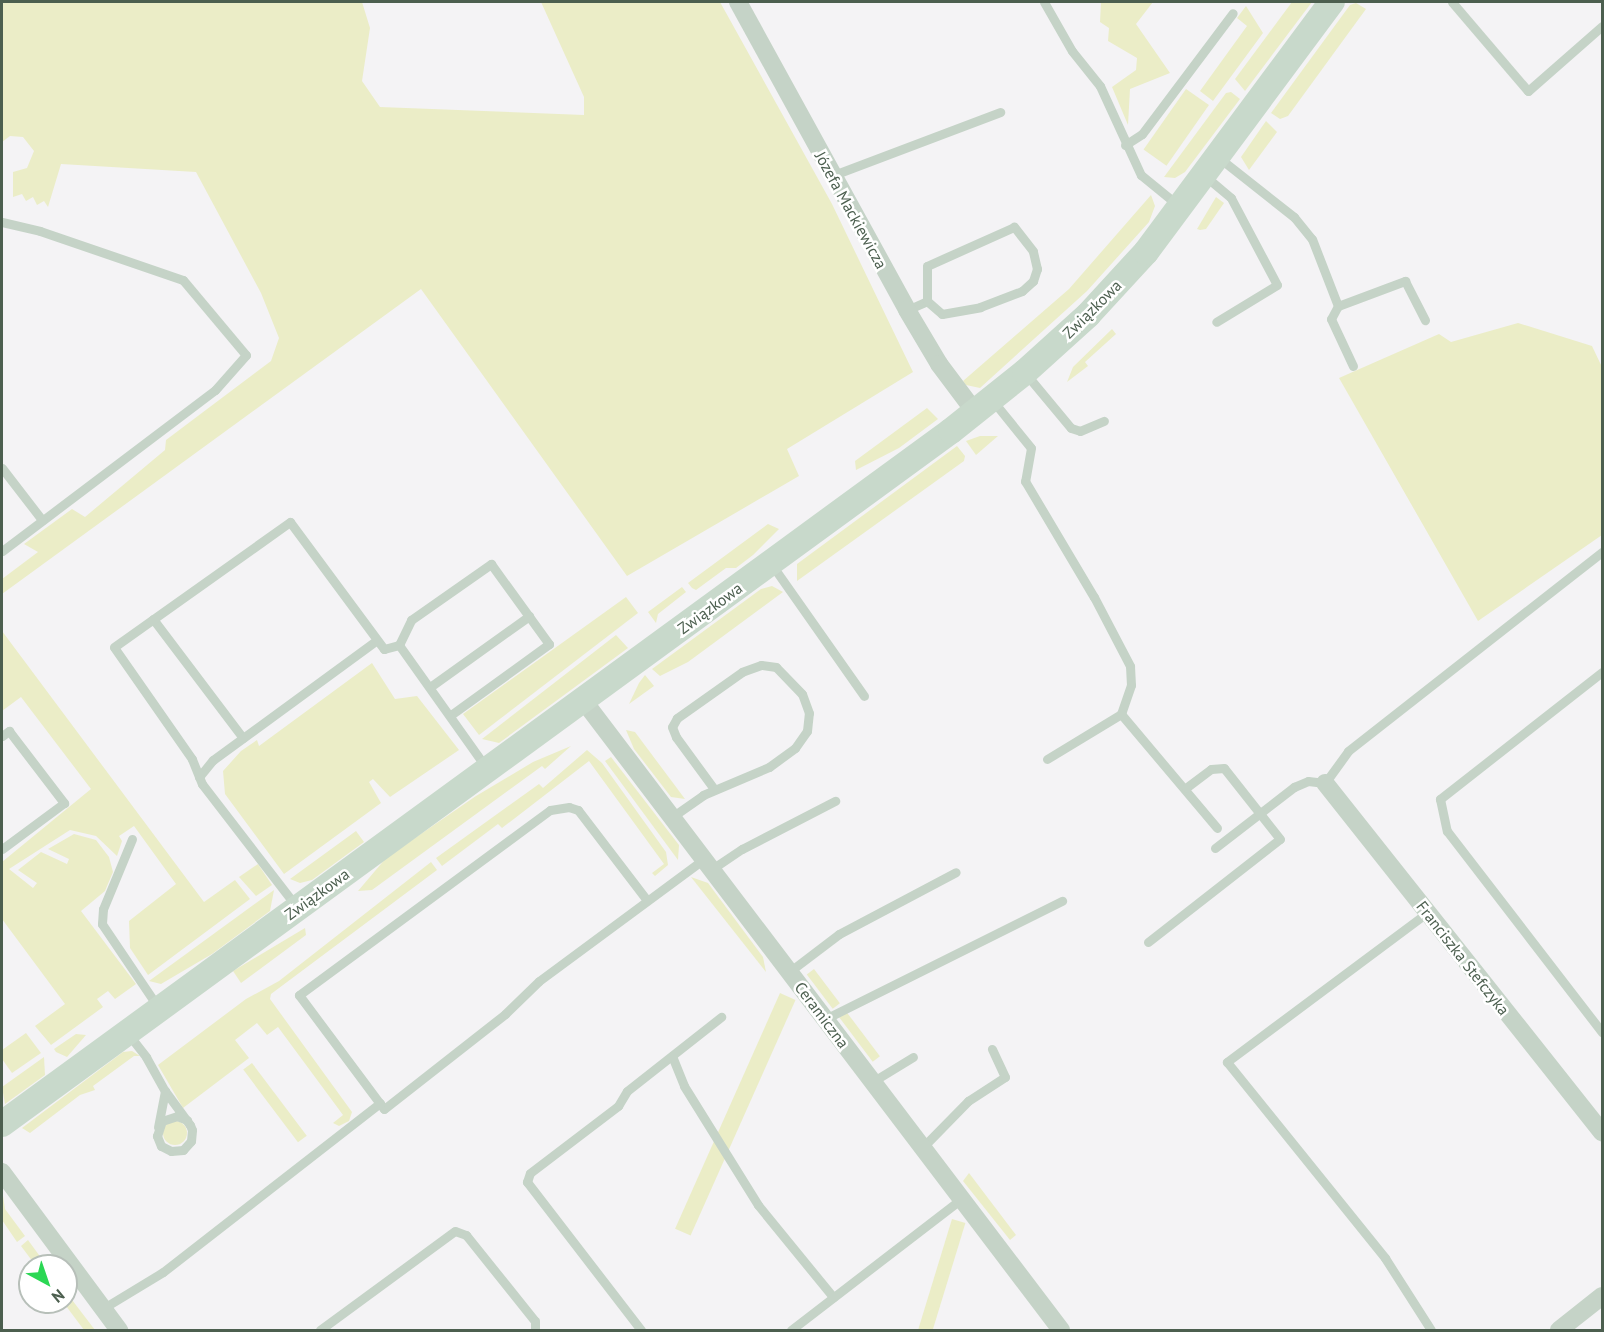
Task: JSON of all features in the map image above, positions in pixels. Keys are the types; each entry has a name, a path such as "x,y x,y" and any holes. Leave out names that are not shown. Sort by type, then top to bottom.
{"street":[{"name":"Józefa Mackiewicza","path":"738,2 831,176 939,364 984,405"},
{"name":"Związkowa","path":"2,1124 771,563 984,405 1024,372 1120,281 1181,208 1332,2"},
{"name":"Ceramiczna","path":"583,700 1061,1330"},
{"name":"Franciszka Stefczyka","path":"1324,783 1602,1132"},
{"path":"2,1173 119,1330"},
{"path":"1559,1330 1602,1296"}],"lane":[{"path":"1044,2 1072,51 1100,86 1125,145 1141,175 1181,208"},
{"path":"1452,2 1528,91 1602,26"},
{"path":"1125,145 1142,135 1233,13"},
{"path":"831,176 1000,111"},
{"path":"1211,166 1294,217 1312,239 1338,306"},
{"path":"1211,166 1231,198 1277,285 1216,322"},
{"path":"2,222 40,231 183,280 246,355 215,390 2,551"},
{"path":"1014,228 1034,251 1037,269 1033,281 1022,291 980,307 942,314 927,301 927,266 1014,228"},
{"path":"1353,366 1331,319 1338,306 1405,281 1425,320"},
{"path":"907,310 927,301"},
{"path":"1024,372 1071,428 1080,431 1104,422"},
{"path":"984,405 1031,448 1025,481 1094,597 1130,666 1131,685 1121,714 1047,759"},
{"path":"2,468 42,520"},
{"path":"297,908 199,777 192,759 114,647 290,522 384,649 399,645 411,620 491,564 549,644 451,715"},
{"path":"1215,848 1301,784 1324,783 1348,751 1602,552"},
{"path":"771,563 864,696"},
{"path":"430,687 529,616"},
{"path":"153,619 243,738"},
{"path":"199,777 213,759 376,640"},
{"path":"399,645 451,715 487,770"},
{"path":"672,817 714,789 769,767 795,748 807,731 809,713 802,694 776,667 761,665 742,672 677,718 672,727 676,737 714,789"},
{"path":"1602,672 1440,799 1447,831 1602,1032"},
{"path":"1121,714 1186,788 1217,828"},
{"path":"2,736 9,731 64,803 2,849"},
{"path":"1148,942 1280,839 1218,766 1186,788"},
{"path":"646,899 578,810 569,807 550,810 299,996 384,1108 646,899 708,864 835,801"},
{"path":"132,839 103,909 102,924 159,1009"},
{"path":"789,972 839,934 956,872"},
{"path":"825,1019 1062,901"},
{"path":"1428,912 1227,1062 1385,1258 1431,1330"},
{"path":"641,1330 527,1182 530,1173 618,1106 627,1091 721,1017"},
{"path":"128,1033 165,1091 187,1120 193,1136 183,1150 166,1149 158,1141 157,1131 165,1091"},
{"path":"922,1148 968,1101 1005,1077 992,1049"},
{"path":"672,1056 684,1086 758,1204 833,1297"},
{"path":"872,1082 914,1057"},
{"path":"102,1309 163,1272 380,1103"},
{"path":"157,1131 162,1121 172,1116 187,1120"},
{"path":"791,1330 961,1199"},
{"path":"320,1330 455,1231 466,1235 535,1321 535,1330"}],"green space":[{"path":"2,2 362,2 370,28 362,81 380,107 584,115 584,97 541,2 720,2 832,204 913,372 787,449 799,476 627,576 421,289 2,594 2,579 38,552 24,544 72,509 85,517 165,450 166,440 271,361 279,338 261,293 196,172 61,164 48,207 44,201 37,205 33,197 26,201 22,194 13,197 13,172 27,168 34,151 23,137 10,136 2,142"},
{"path":"1101,2 1153,2 1136,24 1170,73 1130,89 1128,125 1112,87 1136,70 1137,58 1108,41 1109,28 1100,22"},
{"path":"1292,2 1312,2 1245,91 1235,79"},
{"path":"1356,3 1366,9 1288,116 1280,119 1271,113 1350,5"},
{"path":"1246,6 1263,33 1213,101 1200,91 1247,26 1237,18"},
{"path":"1186,89 1209,105 1166,166 1144,150"},
{"path":"1231,92 1240,99 1185,172 1175,178 1164,177 1226,93"},
{"path":"1266,121 1277,132 1249,170 1241,157"},
{"path":"1151,195 1155,206 1149,222 1087,291 980,388 966,385 963,381 1069,289"},
{"path":"1216,197 1224,203 1206,229 1197,229"},
{"path":"1518,323 1592,346 1602,367 1602,535 1478,621 1339,378 1439,334 1451,342"},
{"path":"1112,329 1116,334 1085,362 1088,366 1067,382 1073,367"},
{"path":"927,408 938,419 899,448 856,470 855,461"},
{"path":"980,436 998,436 976,455 966,441"},
{"path":"957,446 965,456 964,461 797,581 797,564"},
{"path":"768,524 779,529 736,568 726,568 696,590 688,583"},
{"path":"772,586 783,592 688,662 660,676 652,669 761,589"},
{"path":"682,587 686,592 658,614 656,623 648,612"},
{"path":"626,597 638,613 479,735 463,714"},
{"path":"2,631 204,902 235,880 250,899 148,975 130,948 129,921 176,884 134,826 119,836 122,841 117,856 96,836 70,830 9,869 33,888 37,883 18,870 41,852 67,864 69,859 48,849 74,834 96,840 109,857 113,872 105,891 81,911 136,984 115,999 108,991 97,999 103,1007 51,1045 35,1026 65,1004 2,919 2,862 91,789 21,697 2,711"},
{"path":"616,635 628,648 499,743 482,739"},
{"path":"372,663 395,699 417,696 459,750 390,797 373,779 369,782 381,803 284,874 225,794 223,771 241,751 257,740 259,746"},
{"path":"645,675 654,686 629,704 639,683"},
{"path":"626,730 635,732 685,799 671,797 634,749"},
{"path":"571,746 545,769 542,766 372,890 358,891 386,858 476,796 533,762"},
{"path":"587,750 602,763 666,852 668,865 655,876 652,873 664,864 589,761 502,828 498,824 442,866 436,858 539,784 543,788"},
{"path":"611,757 679,845 678,860 605,761"},
{"path":"356,831 364,842 312,880 300,883 290,879"},
{"path":"431,862 437,870 271,994 270,999 352,1112 349,1121 339,1126 333,1123 343,1115 278,1027 267,1035 257,1023 235,1040 249,1058 183,1108 158,1065 246,999 279,981"},
{"path":"258,864 272,885 256,896 239,877"},
{"path":"691,877 708,883 763,957 766,972"},
{"path":"274,890 270,911 212,954 161,984 149,981"},
{"path":"305,928 306,935 241,983 233,971"},
{"path":"814,969 840,1003 833,1009 807,974"},
{"path":"780,993 796,1000 691,1236 675,1229"},
{"path":"845,1010 880,1056 873,1062 838,1015"},
{"path":"26,1033 41,1053 12,1073 2,1059 2,1050"},
{"path":"76,1034 86,1035 67,1057 56,1052 54,1049"},
{"path":"132,1051 140,1056 134,1056 93,1086 95,1090 80,1095 30,1133 22,1128 123,1052"},
{"path":"44,1057 45,1075 5,1104 2,1087"},
{"path":"252,1063 307,1136 298,1142 243,1070"},
{"path":"175,1121 183,1125 187,1133 183,1141 175,1145 167,1141 163,1133 167,1125"},
{"path":"969,1173 1016,1235 1010,1240 963,1181"},
{"path":"2,1189 5,1209 25,1236 17,1242 2,1220"},
{"path":"952,1219 965,1223 933,1330 918,1330"},
{"path":"28,1240 38,1254 27,1254 21,1246"},
{"path":"78,1308 95,1330 84,1330 72,1314 78,1314"}]}
